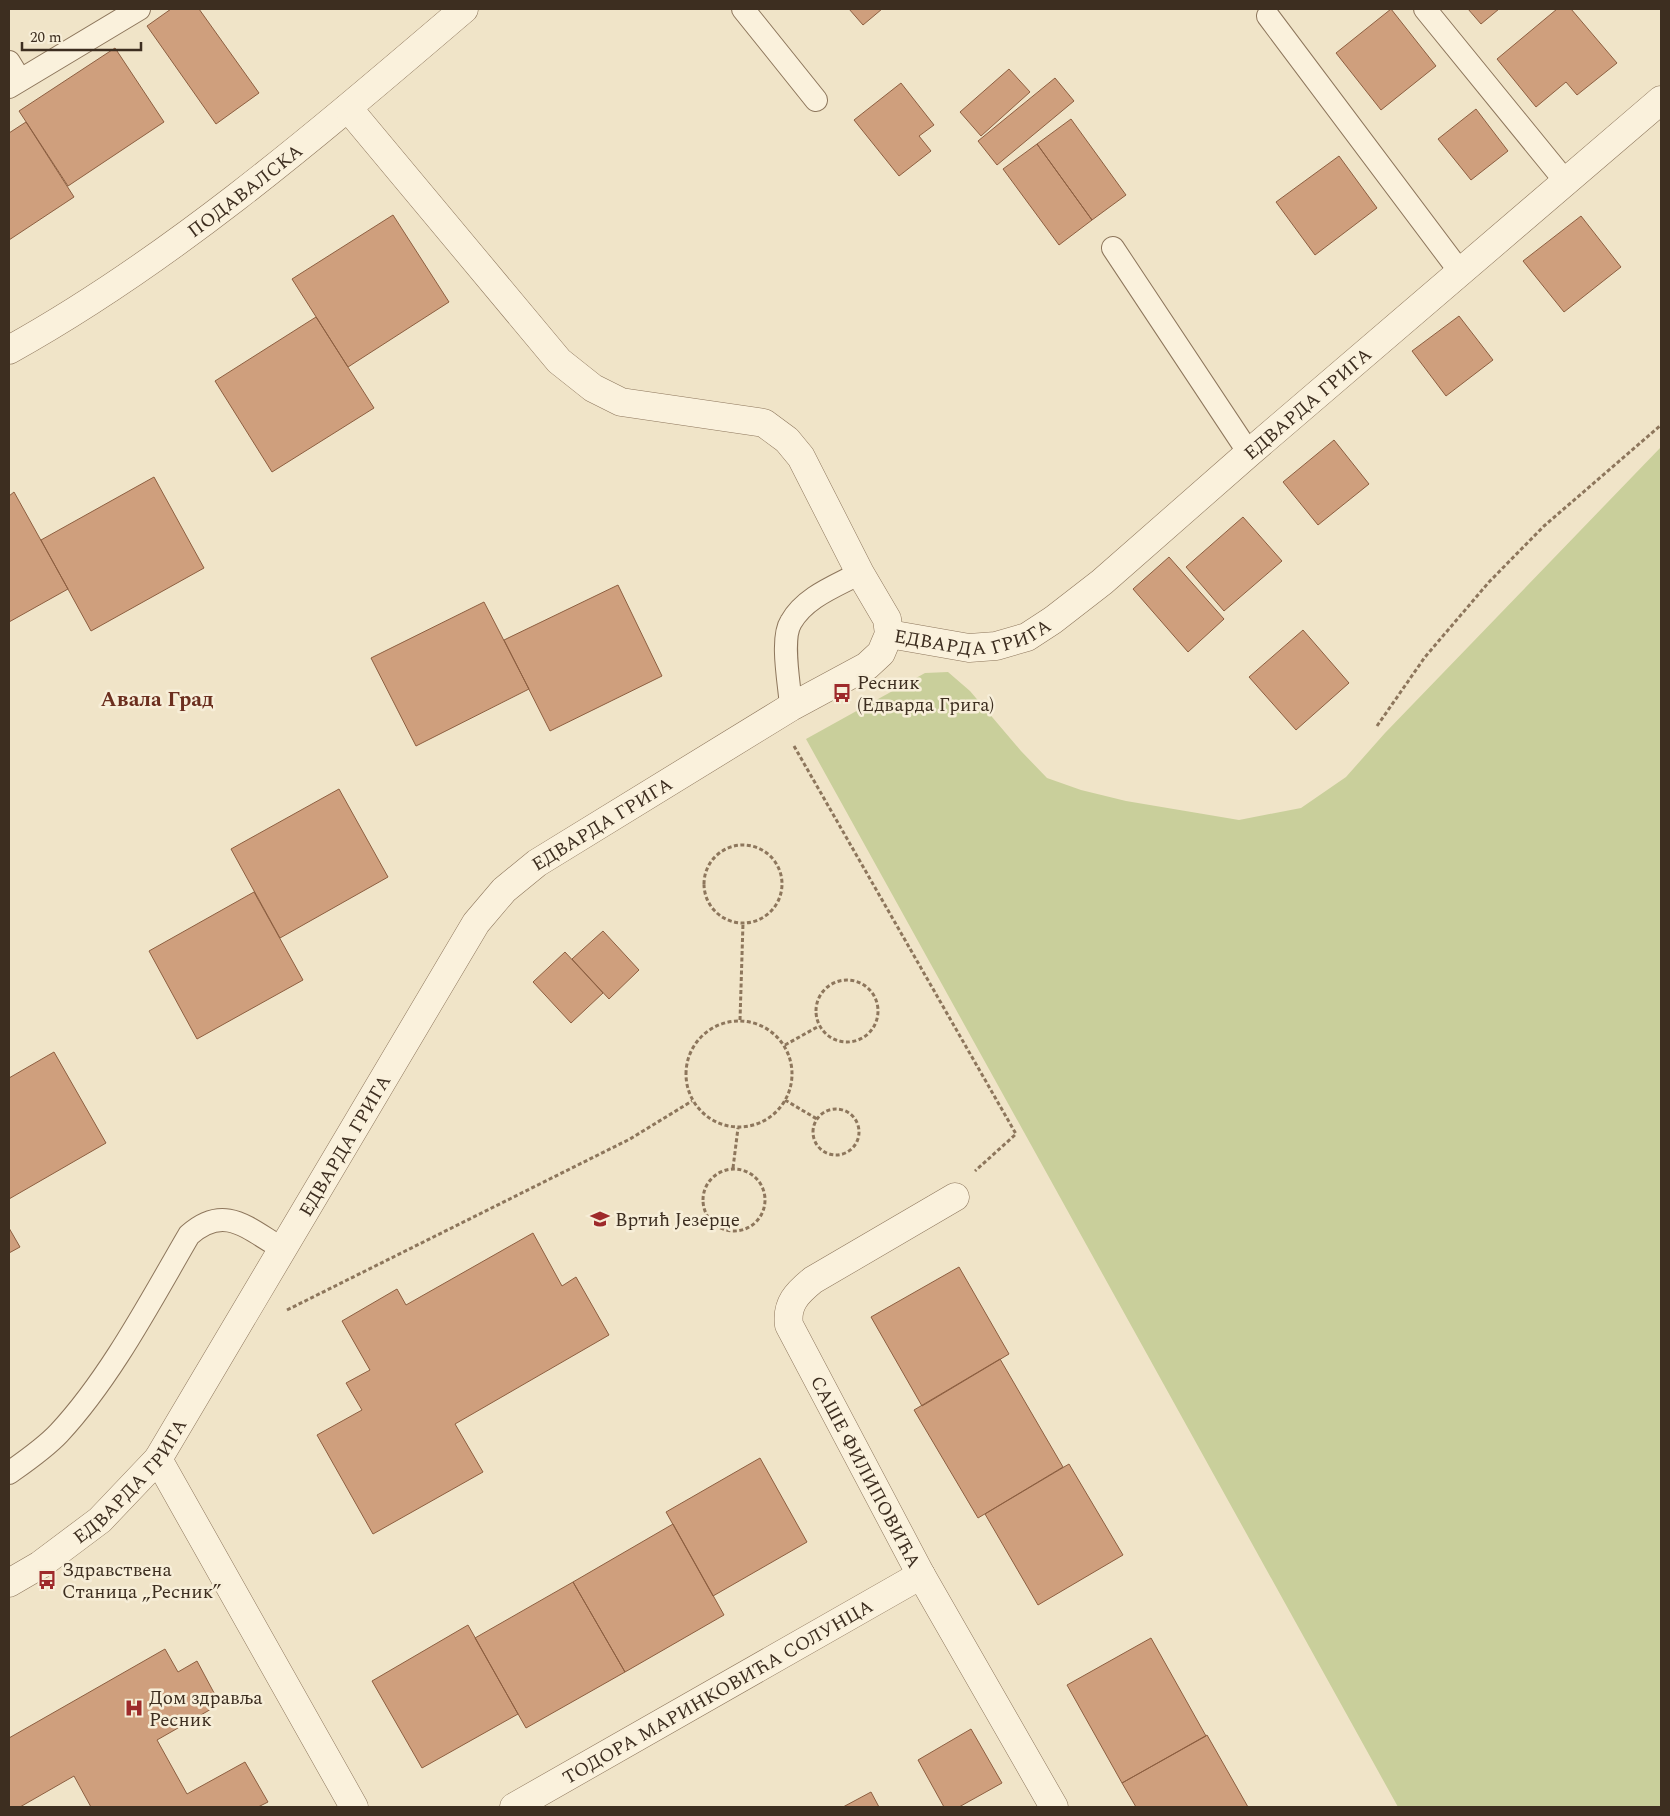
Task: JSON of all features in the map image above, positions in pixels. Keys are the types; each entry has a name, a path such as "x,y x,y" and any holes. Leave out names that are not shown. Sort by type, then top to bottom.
{"street":[{"name":"ПОДАВАЛСКА","path":"9,350 60,322 132,274 348,108 464,9"},
{"name":"ЕДВАРДА ГРИГА","path":"9,1583 40,1565 100,1520 158,1459 442,978 476,923 504,890 537,863 784,712 875,661 881,653 889,634 969,648 996,646 1027,637 1053,620 1102,582 1249,453 1661,100"},
{"path":"348,108 559,361 593,388 621,402 764,423 787,440 801,457 860,573 887,619 889,634"},
{"name":"САШЕ ФИЛИПОВИЋА","path":"955,1197 813,1280 800,1290 793,1300 788,1317 792,1334 921,1575 1054,1807"},
{"path":"158,1459 354,1807"},
{"name":"ТОДОРА МАРИНКОВИЋА СОЛУНЦА","path":"514,1807 921,1575"}],"lane":[{"path":"12,76 139,9"},
{"path":"743,9 816,100"},
{"path":"1425,9 1566,182"},
{"path":"1268,16 1461,273"},
{"path":"1113,248 1249,453"},
{"path":"784,712 786,645 790,623 811,600 860,573"},
{"path":"9,1473 58,1434 82,1405 136,1325 189,1234 198,1226 210,1220 222,1218 283,1249"}],"path":[{"path":"1377,726 1424,657 1489,582 1544,526 1661,425"},
{"path":"784,712 1016,1134 955,1189 955,1197"},
{"path":"748,844 760,848 772,856 779,867 782,880 781,893 776,905 768,915 756,921 743,924 730,922 710,906 704,894 703,882 713,858 723,850 735,845 748,844"},
{"path":"740,1020 743,924"},
{"path":"842,981 862,984 870,990 878,1009 873,1028 857,1041 837,1041 828,1036 819,1026 816,1009 818,999 832,984 842,981"},
{"path":"740,1020 758,1023 773,1032 785,1046 792,1062 793,1080 785,1100 778,1111 763,1121 738,1128 712,1120 692,1101 686,1077 688,1060 695,1044 707,1031 723,1022 740,1020"},
{"path":"785,1046 819,1026"},
{"path":"785,1100 817,1119"},
{"path":"308,1300 630,1139 692,1101"},
{"path":"836,1109 849,1113 858,1125 858,1139 854,1146 842,1154 826,1153 815,1142 814,1126 817,1119 828,1110 836,1109"},
{"path":"733,1168 738,1128"},
{"path":"733,1168 743,1170 756,1178 764,1191 765,1201 763,1211 750,1226 731,1230 721,1228 713,1222 706,1214 703,1204 704,1193 711,1180 723,1171 733,1168"}],"green space":[{"path":"1661,447 1661,1807 1398,1807 806,739 925,673 948,672 970,691 1021,751 1047,778 1081,790 1126,801 1239,820 1301,808 1346,777 1385,733"}],"building":[{"path":"171,9 199,9 259,93 216,124 147,26"},
{"path":"849,9 882,9 863,25"},
{"path":"1391,9 1436,66 1381,110 1336,53"},
{"path":"1468,9 1499,9 1481,24"},
{"path":"1557,9 1571,9 1617,63 1577,95 1566,82 1536,107 1497,59"},
{"path":"115,48 164,122 68,186 19,111"},
{"path":"1009,69 1030,92 981,136 960,112"},
{"path":"1055,78 1074,101 997,165 978,141"},
{"path":"901,83 934,125 919,136 931,151 899,176 854,120"},
{"path":"1476,109 1508,151 1471,180 1438,139"},
{"path":"1071,119 1126,195 1092,220 1037,144"},
{"path":"26,122 74,197 9,240 9,133"},
{"path":"1037,144 1092,220 1059,245 1003,169"},
{"path":"1339,156 1377,208 1315,255 1276,202"},
{"path":"393,215 449,302 348,367 292,279"},
{"path":"1581,216 1621,267 1564,312 1523,261"},
{"path":"1459,316 1493,360 1446,396 1412,351"},
{"path":"316,317 374,408 272,472 215,381"},
{"path":"1334,440 1369,484 1318,525 1283,482"},
{"path":"154,477 204,568 91,631 41,540"},
{"path":"14,492 68,589 9,622 9,496"},
{"path":"1243,517 1282,561 1224,611 1186,567"},
{"path":"1169,557 1224,619 1188,652 1133,589"},
{"path":"618,585 662,676 550,731 504,640"},
{"path":"484,602 529,689 416,746 371,658"},
{"path":"1303,630 1349,683 1296,730 1249,677"},
{"path":"339,789 388,877 280,938 231,849"},
{"path":"254,892 303,980 197,1039 149,951"},
{"path":"603,931 639,970 609,999 572,959"},
{"path":"565,952 603,993 571,1023 533,982"},
{"path":"54,1052 106,1143 9,1199 9,1078"},
{"path":"9,1228 20,1247 9,1253"},
{"path":"533,1233 562,1286 576,1277 609,1335 455,1424 483,1472 373,1534 317,1435 362,1410 346,1383 370,1370 342,1321 397,1289 406,1305"},
{"path":"959,1267 1009,1354 922,1406 871,1317"},
{"path":"1000,1359 1063,1467 978,1518 914,1410"},
{"path":"760,1458 807,1542 713,1596 666,1512"},
{"path":"1069,1464 1123,1555 1038,1605 985,1514"},
{"path":"673,1524 724,1615 625,1672 573,1582"},
{"path":"573,1582 625,1672 526,1728 475,1638"},
{"path":"468,1625 518,1714 422,1768 372,1681"},
{"path":"1151,1638 1206,1736 1122,1783 1067,1685"},
{"path":"165,1649 178,1672 197,1661 220,1704 157,1740 187,1794 245,1762 268,1802 258,1807 91,1807 74,1776 20,1807 9,1807 9,1738"},
{"path":"971,1729 1002,1783 959,1807 944,1807 918,1760"},
{"path":"1207,1735 1248,1807 1136,1807 1122,1783"},
{"path":"871,1792 879,1807 843,1807"}],"place":[{"name":"Ресник (Едварда Грига)","path":"842,693"},
{"name":"Вртић Језерце","path":"600,1219"},
{"name":"Здравствена Станица „Ресник”","path":"47,1580"},
{"name":"Дом здравља Ресник","path":"134,1708"}],"district":[{"name":"Авала Град","path":"157,699"}]}
